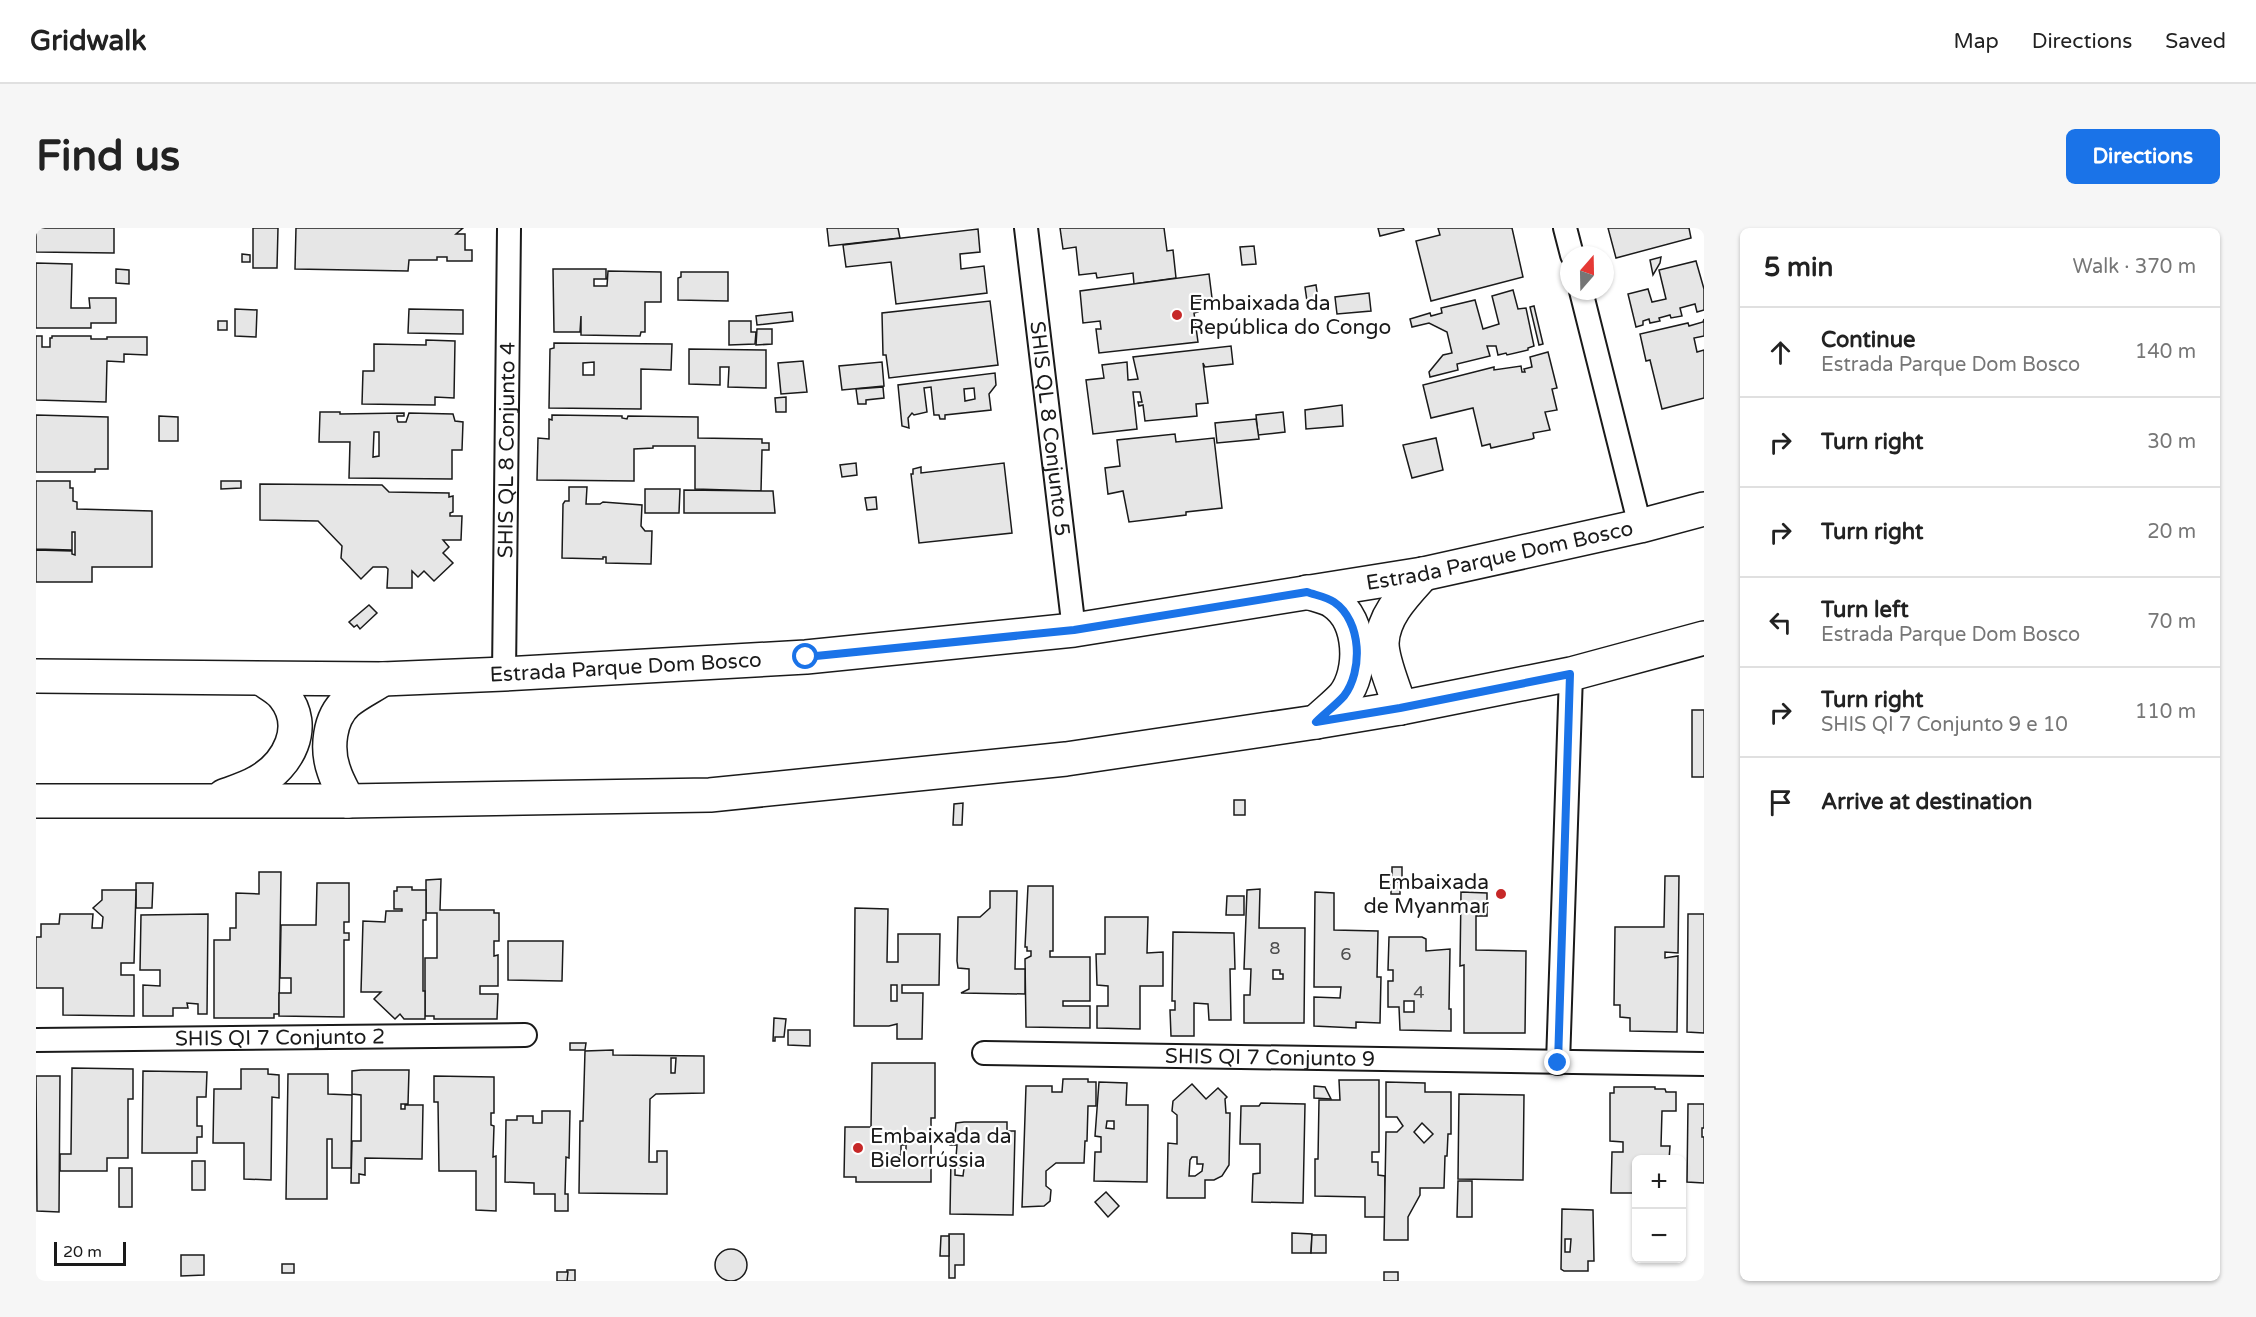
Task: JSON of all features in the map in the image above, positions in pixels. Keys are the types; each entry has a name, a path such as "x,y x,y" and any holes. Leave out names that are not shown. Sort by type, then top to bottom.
{"main road":[{"name":"Estrada Parque Dom Bosco","path":"36,676 383,680 806,657 1074,630 1423,574 1640,526 1704,508"},
{"path":"1400,708 1382,643 1396,604 1423,574"},
{"path":"1307,592 1334,602 1348,619 1355,637 1357,658 1354,677 1344,696 1316,722"},
{"path":"36,801 348,801 710,795 1066,759 1316,722 1400,708 1570,674 1704,638"},
{"path":"211,802 258,782 277,768 289,754 295,733 294,715 284,695 262,679"},
{"path":"348,801 333,770 330,745 332,726 338,711 348,701 383,680"}],"street":[{"name":"SHIS QL 8 Conjunto 4","path":"504,674 509,228"},
{"name":"SHIS QL 8 Conjunto 5","path":"1026,228 1074,630"},
{"path":"1565,228 1570,246"},
{"path":"1583,300 1640,526"},
{"path":"1558,1063 1570,674"},
{"name":"SHIS QI 7 Conjunto 2","path":"36,1040 525,1035"},
{"name":"SHIS QI 7 Conjunto 9","path":"984,1053 1704,1064"}],"building":[{"path":"36,228 114,228 114,253 36,252"},
{"path":"253,228 278,228 277,268 253,268"},
{"path":"296,228 463,228 456,234 465,234 465,250 472,250 472,261 447,261 447,257 437,257 437,260 409,260 408,271 295,269"},
{"path":"827,228 898,228 900,238 829,246"},
{"path":"1060,228 1164,228 1167,251 1173,250 1176,278 1134,284 1133,273 1097,278 1096,273 1079,275 1076,247 1063,249"},
{"path":"1378,228 1403,228 1404,230 1380,236"},
{"path":"1438,228 1512,228 1523,277 1431,301 1416,241 1440,235"},
{"path":"1608,228 1689,228 1691,238 1616,258"},
{"path":"978,229 980,252 960,254 961,269 984,266 987,293 896,304 891,262 846,267 843,245"},
{"path":"1254,246 1256,264 1242,265 1240,247"},
{"path":"242,254 250,255 250,262 242,262"},
{"path":"1661,257 1660,263 1653,275 1650,260"},
{"path":"1696,261 1704,289 1704,310 1697,312 1695,304 1680,308 1682,316 1671,318 1670,315 1659,318 1660,321 1650,323 1649,319 1643,321 1643,325 1636,327 1628,294 1648,289 1652,302 1666,299 1659,270"},
{"path":"36,263 72,264 71,308 90,308 89,298 116,298 116,323 91,323 91,328 36,328"},
{"path":"116,269 129,270 129,284 116,283"},
{"path":"553,269 606,269 606,279 594,279 594,286 607,286 608,271 661,272 661,302 645,302 645,332 641,332 640,336 581,335 581,316 580,332 554,332"},
{"path":"681,272 728,272 728,301 678,300 678,278 681,277"},
{"path":"1209,274 1212,298 1196,300 1198,312 1194,313 1198,342 1099,353 1096,329 1101,329 1100,321 1083,323 1080,291"},
{"path":"1316,285 1318,299 1307,301 1305,287"},
{"path":"1513,290 1518,309 1526,308 1534,346 1528,350 1498,355 1496,346 1487,346 1490,356 1457,364 1458,370 1430,377 1429,372 1443,355 1452,353 1447,332 1429,323 1412,327 1410,319 1430,313 1431,316 1442,313 1441,308 1475,300 1483,329 1499,324 1492,296"},
{"path":"1369,293 1371,311 1337,314 1335,297"},
{"path":"990,301 998,365 889,378 886,355 883,355 882,313"},
{"path":"1534,306 1543,344 1539,345 1530,307"},
{"path":"235,309 257,310 256,337 235,336"},
{"path":"409,309 463,310 463,334 408,333"},
{"path":"792,312 793,321 757,325 756,316"},
{"path":"1704,319 1704,336 1694,338 1697,352 1704,350 1704,398 1662,409 1650,360 1646,361 1640,334 1688,323 1689,326 1703,322"},
{"path":"218,321 227,321 227,330 218,330"},
{"path":"729,321 751,321 751,332 756,332 755,344 729,345"},
{"path":"757,329 772,329 772,344 756,345"},
{"path":"36,336 42,336 42,347 50,347 52,336 91,336 91,339 147,337 147,355 124,354 124,362 107,361 106,402 36,400"},
{"path":"426,340 455,341 454,398 435,397 435,405 362,404 363,371 374,371 374,344 426,345"},
{"path":"554,343 672,344 671,370 641,369 641,409 549,408 550,349 554,348","holes":["594,362 594,375 583,375 583,363"]},
{"path":"1231,346 1233,364 1205,367 1203,363 1208,403 1196,404 1197,416 1145,421 1143,405 1139,406 1138,402 1142,402 1140,392 1133,392 1137,429 1093,434 1086,380 1104,378 1102,365 1127,362 1128,380 1138,379 1133,357"},
{"path":"689,349 766,350 766,388 728,387 729,367 720,367 720,385 689,384"},
{"path":"1548,352 1557,388 1552,389 1557,410 1545,412 1550,430 1533,433 1534,438 1532,439 1491,448 1490,444 1482,446 1473,408 1431,418 1423,385 1494,367 1494,370 1521,366 1522,372 1525,372 1524,369 1532,367 1530,357"},
{"path":"803,361 807,392 781,394 778,363"},
{"path":"882,362 884,386 842,390 839,366"},
{"path":"995,373 996,385 989,394 991,410 945,415 945,419 934,415 931,387 924,388 927,412 914,415 912,413 908,418 909,428 902,426 898,385","holes":["974,388 975,399 965,401 964,389"]},
{"path":"883,387 884,398 866,400 866,404 858,404 856,389"},
{"path":"786,397 786,412 776,412 775,398"},
{"path":"1342,405 1343,426 1306,429 1305,410"},
{"path":"320,412 404,413 404,416 397,416 398,422 406,422 409,413 453,414 455,421 463,422 462,450 452,450 452,479 349,478 350,442 319,442","holes":["374,432 379,432 379,456 373,457"]},
{"path":"1283,412 1285,432 1258,435 1256,415"},
{"path":"36,415 108,417 108,469 95,469 95,472 36,472"},
{"path":"552,415 622,416 627,419 628,416 698,417 698,438 762,439 762,443 769,443 769,450 762,450 761,491 695,489 695,446 653,446 653,448 634,449 634,481 537,480 538,438 549,439 549,419 552,420"},
{"path":"159,416 178,417 178,441 159,441"},
{"path":"1256,419 1259,439 1217,443 1215,423"},
{"path":"1175,434 1176,442 1214,438 1222,508 1129,522 1123,491 1108,494 1105,468 1120,466 1117,440"},
{"path":"1436,438 1443,470 1412,478 1403,445"},
{"path":"856,463 857,475 842,477 840,465"},
{"path":"1004,463 1012,533 919,543 911,474 913,474 913,469 921,467 921,473"},
{"path":"36,481 70,481 70,488 73,488 73,501 77,502 77,509 152,511 152,567 92,567 92,582 36,582 36,550 72,551 75,555 75,532 72,532 72,550 36,549"},
{"path":"221,481 241,481 241,488 221,489"},
{"path":"260,484 382,485 389,492 449,493 449,497 453,496 453,512 450,516 462,516 461,540 443,540 449,547 443,553 453,563 434,581 424,571 418,577 412,571 412,588 387,588 388,569 386,567 373,567 361,579 341,558 342,546 318,521 260,520"},
{"path":"569,487 587,487 586,504 603,502 642,505 641,526 645,531 652,531 651,564 606,563 606,557 603,559 562,558 563,504 569,501"},
{"path":"645,489 680,489 679,513 645,513"},
{"path":"684,490 773,491 775,513 684,513"},
{"path":"876,497 877,509 867,510 865,498"},
{"path":"369,605 377,613 360,629 357,625 354,627 349,622"},
{"path":"1692,710 1704,710 1704,777 1692,777"},
{"path":"1234,800 1245,800 1245,815 1234,815"},
{"path":"963,803 962,825 953,825 954,804"},
{"path":"1392,867 1402,867 1402,878 1392,878"},
{"path":"259,872 281,872 279,1014 274,1014 274,1018 214,1018 214,940 230,940 230,928 236,928 236,893 259,894"},
{"path":"1665,876 1679,876 1678,953 1665,952 1665,958 1678,956 1677,1032 1630,1031 1630,1018 1620,1017 1620,1005 1614,1005 1615,927 1664,927"},
{"path":"441,879 440,910 494,910 494,913 499,913 499,941 494,941 494,956 498,955 498,986 480,986 480,994 498,994 497,1019 434,1019 434,1016 425,1016 425,958 437,958 437,913 426,913 426,880"},
{"path":"1391,882 1400,882 1400,894 1391,894"},
{"path":"136,883 153,883 152,908 136,908"},
{"path":"317,883 349,883 349,922 344,922 344,933 349,933 349,940 344,940 344,1017 279,1016 279,993 291,993 291,978 280,978 281,925 316,925"},
{"path":"1028,886 1053,886 1053,951 1050,951 1050,957 1090,957 1090,1001 1063,1001 1063,1006 1090,1006 1090,1028 1026,1027 1025,959 1031,956 1031,951 1027,951 1025,947"},
{"path":"397,887 426,890 426,920 423,920 425,1019 404,1019 400,1014 395,1019 374,999 381,992 361,992 363,921 385,922 386,911 402,911 402,909 394,909 394,891 397,891"},
{"path":"1260,889 1259,928 1305,928 1304,1023 1244,1023 1244,995 1250,995 1251,969 1244,969 1247,890","holes":["1273,970 1280,970 1283,979 1273,979"]},
{"path":"102,890 136,890 134,963 121,963 121,975 134,975 134,1016 63,1015 63,988 36,988 36,937 41,937 41,924 59,924 60,914 93,914 92,928 102,928 103,917 93,908 102,900"},
{"path":"990,891 1017,891 1015,969 1025,969 1025,994 961,993 969,989 969,969 958,968 958,917 980,917 990,908"},
{"path":"1315,892 1334,893 1334,930 1378,931 1377,977 1381,977 1380,1023 1356,1022 1356,1028 1314,1026 1314,997 1340,998 1341,987 1314,987"},
{"path":"1461,892 1487,893 1487,916 1476,916 1476,950 1526,951 1525,1033 1464,1033 1464,965 1460,966"},
{"path":"1227,896 1244,896 1244,915 1226,915"},
{"path":"855,908 888,909 887,962 898,962 898,934 940,934 939,985 902,985 902,993 923,993 922,1039 897,1039 897,1024 854,1026","holes":["891,985 897,985 897,1001 891,1001"]},
{"path":"208,914 207,1014 198,1014 198,1004 187,1003 188,1008 173,1008 173,1016 143,1016 143,985 160,986 160,970 140,970 141,915"},
{"path":"1688,914 1704,914 1704,1033 1687,1032"},
{"path":"1105,917 1148,917 1147,953 1163,952 1163,986 1140,986 1140,1029 1097,1028 1097,1006 1108,1006 1108,986 1097,985 1096,954 1105,954"},
{"path":"1173,932 1234,933 1235,969 1230,969 1231,1020 1209,1020 1208,1004 1194,1003 1194,1036 1171,1036 1170,1010 1175,1010 1175,1001 1172,1001"},
{"path":"1389,937 1422,937 1426,939 1426,951 1450,949 1451,1031 1400,1030 1399,1007 1388,1007 1388,981 1393,981 1393,970 1388,970","holes":["1404,1001 1414,1001 1414,1012 1404,1012"]},
{"path":"508,941 563,941 562,981 508,980"},
{"path":"774,1018 786,1019 784,1037 775,1037 773,1041"},
{"path":"788,1030 810,1030 810,1046 788,1045"},
{"path":"570,1043 586,1043 585,1050 570,1050"},
{"path":"613,1050 613,1055 704,1056 704,1093 656,1094 650,1099 649,1162 657,1162 657,1151 667,1151 667,1194 579,1193 580,1121 583,1121 585,1051","holes":["671,1058 676,1058 675,1073 671,1073"]},
{"path":"872,1063 935,1063 935,1118 931,1118 931,1182 856,1182 856,1177 844,1177 845,1127 871,1127","holes":["901,1145 906,1145 906,1156 892,1156 901,1155"]},
{"path":"72,1068 133,1069 133,1099 128,1099 128,1158 107,1158 107,1171 60,1171 60,1154 71,1154"},
{"path":"241,1069 268,1069 268,1074 279,1075 279,1098 272,1097 271,1180 244,1179 244,1143 213,1143 214,1089 241,1089"},
{"path":"409,1070 408,1104 401,1104 401,1109 405,1109 405,1105 423,1105 422,1159 365,1158 365,1175 359,1174 359,1183 351,1183 352,1141 361,1141 361,1095 352,1094 352,1071"},
{"path":"143,1071 207,1072 206,1097 197,1097 197,1126 202,1126 202,1137 197,1137 197,1153 142,1153"},
{"path":"288,1074 328,1074 328,1094 352,1095 351,1168 332,1168 332,1139 327,1139 327,1199 286,1199"},
{"path":"36,1076 60,1076 59,1212 37,1211"},
{"path":"434,1076 494,1077 494,1113 491,1113 491,1125 494,1126 493,1157 496,1156 496,1211 476,1210 476,1171 439,1171 438,1102 434,1102"},
{"path":"1063,1079 1088,1079 1088,1082 1096,1082 1096,1106 1088,1106 1084,1163 1056,1163 1046,1171 1046,1186 1051,1190 1050,1201 1044,1206 1022,1207 1026,1086 1052,1086 1052,1092 1062,1092"},
{"path":"1339,1080 1379,1080 1379,1152 1372,1152 1372,1162 1378,1162 1378,1175 1385,1176 1385,1217 1365,1217 1365,1197 1315,1196 1319,1100 1340,1100"},
{"path":"1099,1082 1127,1083 1126,1105 1148,1105 1147,1182 1094,1181 1095,1152 1101,1152 1101,1137 1095,1136","holes":["1107,1121 1114,1121 1114,1129 1106,1128"]},
{"path":"1386,1082 1425,1083 1425,1092 1451,1092 1451,1134 1448,1134 1447,1156 1445,1156 1444,1188 1420,1188 1420,1195 1408,1217 1408,1240 1384,1240 1386,1132 1397,1132 1403,1126 1397,1117 1386,1117","holes":["1422,1123 1433,1134 1424,1143 1414,1132"]},
{"path":"1192,1084 1206,1099 1218,1088 1227,1097 1225,1099 1226,1113 1230,1113 1229,1165 1222,1176 1214,1180 1205,1180 1205,1198 1167,1198 1168,1143 1177,1144 1177,1115 1172,1111 1173,1101","holes":["1192,1157 1197,1157 1197,1164 1203,1164 1202,1171 1195,1176 1189,1176 1190,1160"]},
{"path":"1314,1086 1325,1087 1331,1099 1314,1098"},
{"path":"1614,1087 1655,1087 1655,1089 1665,1089 1666,1092 1676,1092 1676,1111 1662,1111 1661,1146 1670,1146 1669,1155 1632,1155 1632,1193 1611,1193 1612,1152 1623,1152 1623,1142 1610,1141 1610,1093 1614,1093"},
{"path":"1459,1094 1524,1095 1523,1180 1458,1179"},
{"path":"1261,1103 1305,1104 1303,1203 1252,1202 1253,1174 1260,1173 1260,1144 1240,1144 1241,1106 1259,1106"},
{"path":"1688,1104 1704,1104 1702,1137 1704,1137 1704,1183 1687,1182"},
{"path":"542,1111 570,1111 569,1158 566,1157 565,1194 568,1194 568,1211 555,1211 555,1194 534,1194 534,1183 505,1182 506,1120 517,1120 517,1116 533,1116 533,1123 542,1123"},
{"path":"1007,1122 1007,1131 1015,1131 1013,1215 950,1214 951,1157 956,1157 957,1145 950,1145 951,1135 955,1135 956,1123","holes":["955,1167 964,1168 963,1176 955,1175"]},
{"path":"192,1161 205,1161 205,1190 192,1190"},
{"path":"119,1168 132,1168 132,1207 119,1207"},
{"path":"1458,1181 1472,1181 1472,1217 1457,1217"},
{"path":"1106,1192 1119,1206 1108,1217 1095,1202"},
{"path":"1562,1209 1593,1210 1594,1261 1588,1261 1588,1271 1561,1269","holes":["1565,1239 1571,1239 1570,1252 1565,1252"]},
{"path":"1292,1233 1312,1234 1311,1253 1292,1253"},
{"path":"949,1234 964,1234 964,1265 955,1265 955,1278 949,1278"},
{"path":"1312,1235 1326,1235 1326,1253 1311,1253"},
{"path":"941,1236 949,1236 949,1256 940,1256"},
{"path":"731,1249 742,1254 747,1265 742,1276 731,1281 720,1276 715,1265 720,1254"},
{"path":"181,1255 204,1255 204,1275 181,1276"},
{"path":"282,1264 294,1264 294,1273 282,1273"},
{"path":"567,1270 575,1270 575,1281 567,1281"},
{"path":"557,1272 568,1272 567,1281 557,1281"},
{"path":"1384,1272 1398,1272 1398,1281 1384,1281"}],"place":[{"name":"Embaixada da República do Congo","path":"1177,315"},
{"name":"Embaixada de Myanmar","path":"1501,894"},
{"name":"Embaixada da Bielorrússia","path":"858,1148"}],"route":[{"path":"806,657 1074,630 1307,592 1334,602 1348,619 1355,637 1357,658 1354,677 1344,696 1316,722 1400,708 1570,674 1558,1063"}]}
